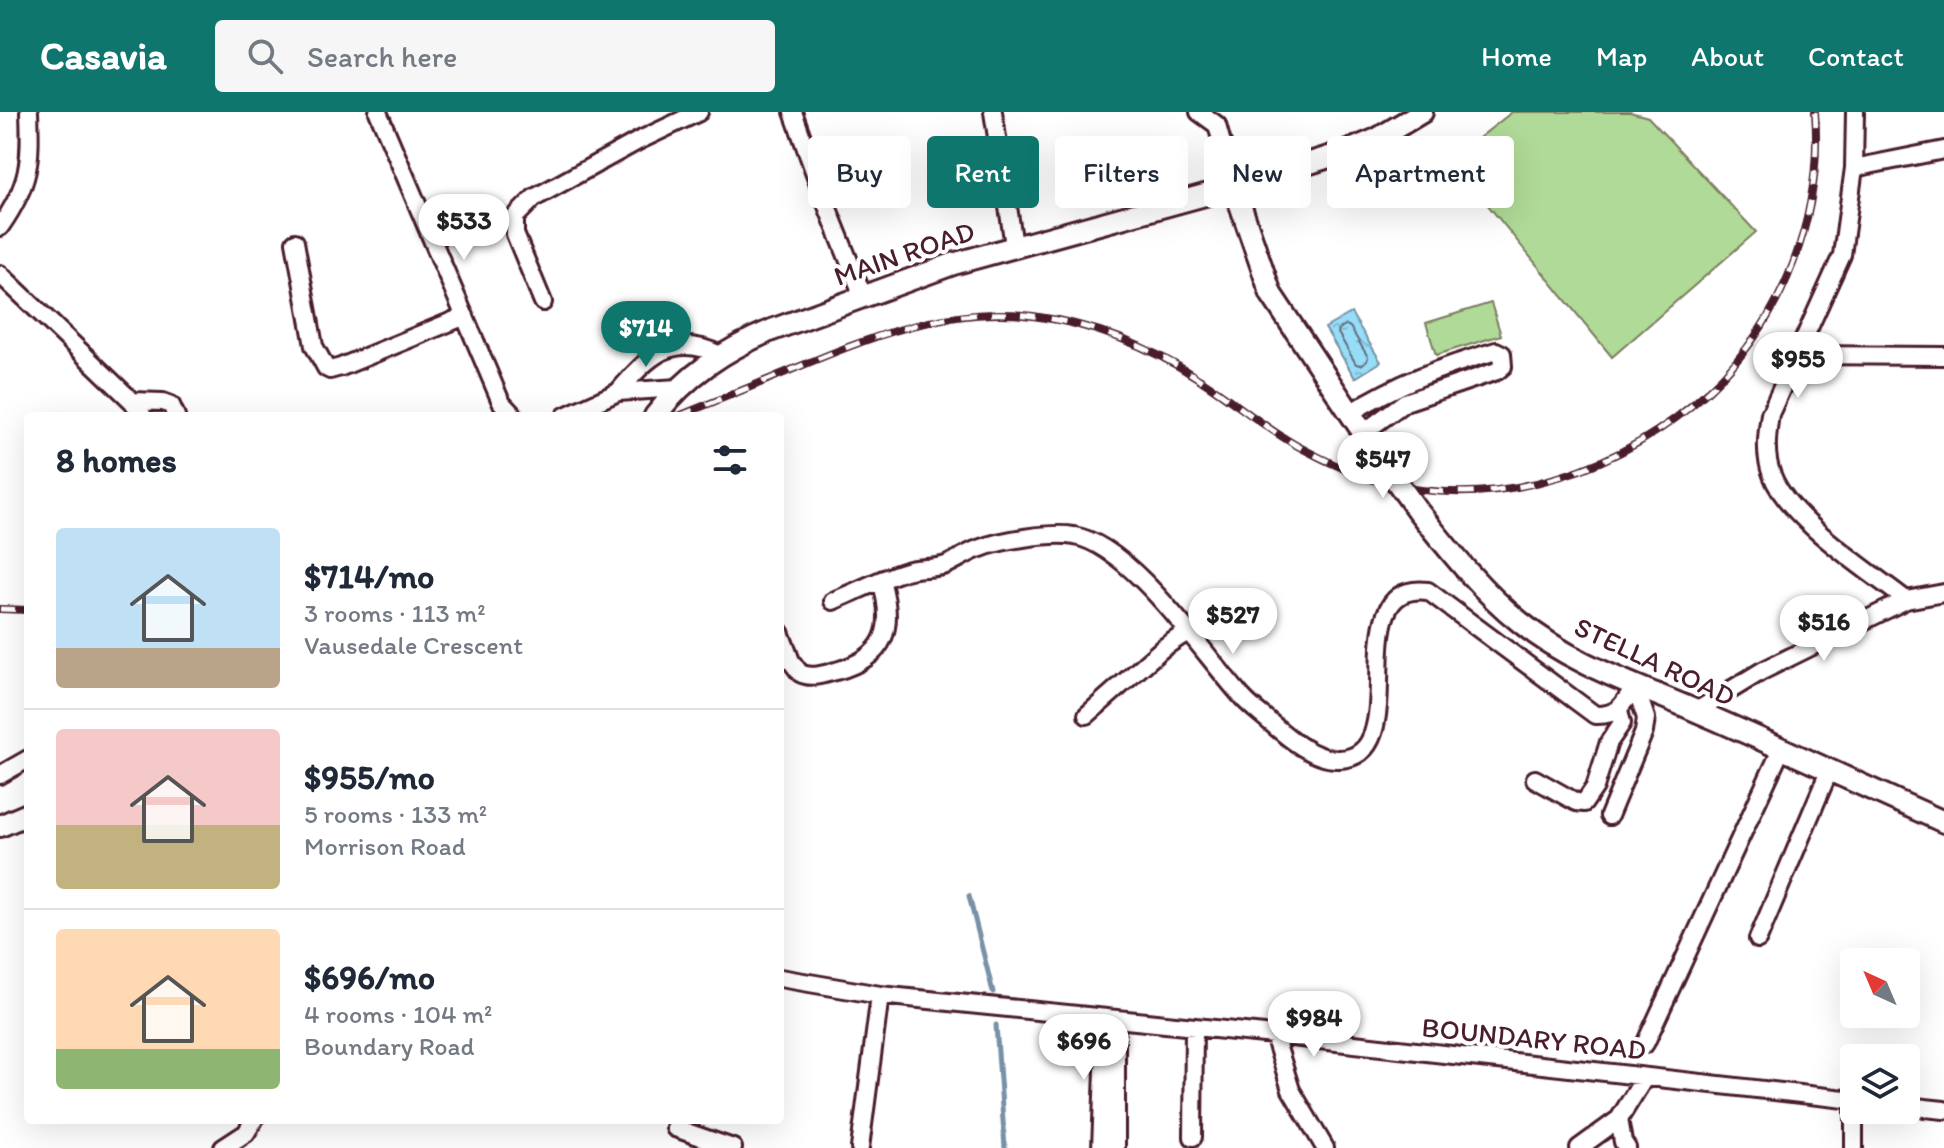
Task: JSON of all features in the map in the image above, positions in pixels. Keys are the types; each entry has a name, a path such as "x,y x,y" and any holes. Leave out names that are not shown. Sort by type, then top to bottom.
{"main road":[{"name":"MAIN ROAD","path":"1311,163 1377,139 1410,115"},
{"name":"MAIN ROAD","path":"658,412 678,388 720,355 772,330 1014,245 1204,195"},
{"name":"STELLA ROAD","path":"1241,208 1271,294 1363,433 1417,510 1461,565 1520,622 1585,664 1696,711 1777,758 1829,771 1944,822"},
{"path":"0,826 24,816"}],"street":[{"path":"0,227 29,172 29,112"},
{"path":"396,112 381,119 501,402 510,412"},
{"path":"543,302 515,234 514,224 520,209 571,177 699,112"},
{"path":"793,112 863,296"},
{"path":"993,112 1014,245"},
{"path":"1199,112 1217,125 1220,136"},
{"path":"1855,112 1854,168 1842,255 1770,414 1767,435 1771,474 1779,490 1801,515 1906,600"},
{"path":"1854,168 1944,150"},
{"path":"295,242 314,346 330,370 465,316"},
{"path":"0,274 140,412"},
{"path":"618,392 640,368 666,349 677,345 696,345 720,355"},
{"path":"1350,413 1427,372 1496,351 1502,354 1503,366 1497,371 1434,391 1392,409 1363,433"},
{"path":"1796,355 1944,356"},
{"path":"1427,372 1434,391"},
{"path":"574,412 618,392 678,388"},
{"path":"132,401 163,402 171,405 174,412"},
{"path":"833,601 910,570 942,566 980,548 1058,534 1077,536 1101,545 1126,564 1245,701 1284,734 1316,754 1337,760 1351,757 1364,748 1371,738 1378,709 1380,631 1392,604 1415,589 1428,591 1595,715 1607,716 1619,710 1635,685"},
{"path":"784,642 795,669 804,676 840,670 866,659 880,645 887,627 887,599 881,580"},
{"path":"1696,711 1762,671 1906,600 1944,593"},
{"path":"1087,715 1163,648 1187,632"},
{"path":"1609,816 1644,732 1646,718 1635,685"},
{"path":"1535,779 1576,802 1584,803 1595,787 1609,742 1622,723 1619,710"},
{"path":"1645,1044 1777,758"},
{"path":"0,775 24,761"},
{"path":"1758,939 1829,771"},
{"name":"BOUNDARY ROAD","path":"784,979 880,995 1274,1035 1840,1098"},
{"path":"860,1148 880,995"},
{"path":"1101,1148 1111,1018"},
{"path":"1111,1018 1116,1148"},
{"path":"1193,1137 1194,1027"},
{"path":"1274,1035 1291,1090 1325,1148"},
{"path":"1579,1148 1619,1119 1645,1077"},
{"path":"1920,1107 1944,1110"},
{"path":"1619,1119 1627,1148"},
{"path":"223,1148 246,1133 252,1124"},
{"path":"1855,1124 1855,1147"},
{"path":"675,1128 733,1148"}],"green space":[{"path":"1512,112 1630,112 1648,117 1756,232 1612,357 1490,208 1514,208 1514,136 1482,136"},
{"path":"1491,303 1501,335 1436,355 1426,323"}],"water":[{"path":"1351,313 1381,362 1355,378 1325,328"}],"waterway":[{"path":"969,896 993,992"},
{"path":"996,1025 1005,1148"}],"railway":[{"path":"689,412 834,352 899,330 965,316 1033,316 1099,331 1160,356 1294,444 1374,480 1428,491 1472,492 1516,487 1559,477 1600,462 1676,418 1709,390 1758,332 1778,298 1805,227 1816,151 1815,112"},
{"path":"0,609 24,610"}]}
